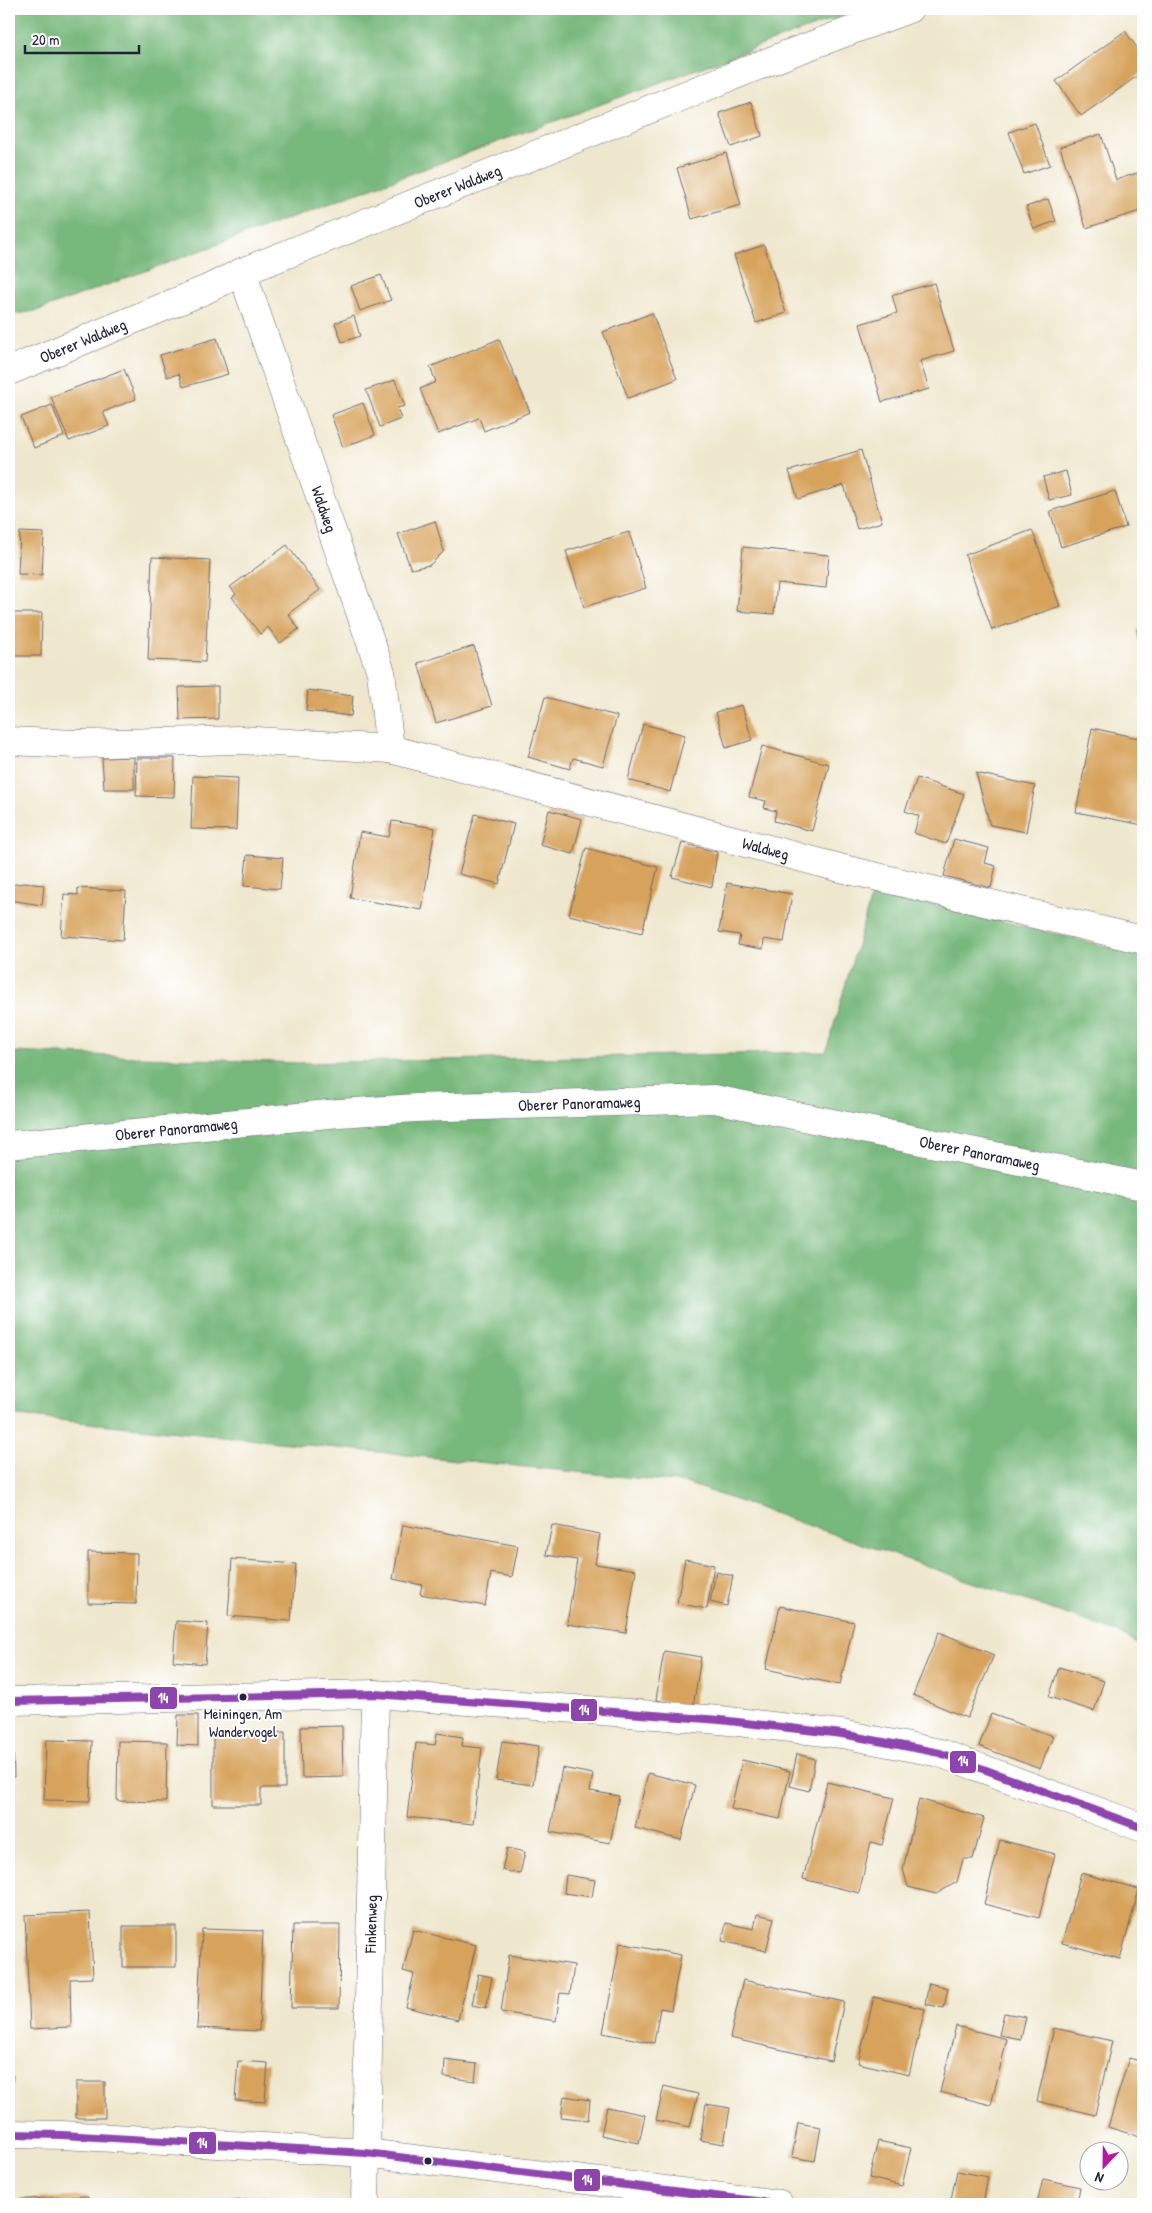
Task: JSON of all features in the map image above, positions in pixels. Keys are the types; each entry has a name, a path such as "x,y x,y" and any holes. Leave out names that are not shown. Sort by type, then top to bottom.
{"street":[{"name":"Oberer Waldweg","path":"9,371 204,290 242,272 788,54 909,9"},
{"name":"Waldweg","path":"242,272 381,672 390,749"},
{"name":"Waldweg","path":"9,741 76,744 241,740 390,749 840,868 1143,940"},
{"name":"Oberer Panoramaweg","path":"9,1145 339,1113 416,1108 714,1099 1143,1186"},
{"path":"9,1701 375,1694 720,1720 842,1734 940,1753 1143,1828"},
{"name":"Finkenweg","path":"365,2204 375,1694"},
{"path":"9,2134 62,2135 366,2153 779,2204"}],"green space":[{"path":"9,9 861,9 36,311 9,315"},
{"path":"873,890 1143,955 1143,1647 1117,1632 686,1483 9,1415 9,1052 299,1063 826,1052"}],"building":[{"path":"1125,31 1143,56 1143,72 1081,116 1056,81"},
{"path":"751,102 762,136 731,147 719,113"},
{"path":"1035,123 1050,165 1024,174 1009,132"},
{"path":"1101,134 1116,180 1137,173 1143,192 1143,210 1086,228 1060,147"},
{"path":"726,153 741,205 692,219 677,168"},
{"path":"1048,199 1056,221 1034,229 1026,207"},
{"path":"764,245 786,313 756,323 734,255"},
{"path":"381,275 391,300 360,311 351,286"},
{"path":"934,283 954,351 920,361 929,389 882,402 860,324 897,313 892,295"},
{"path":"652,313 677,379 628,398 603,332"},
{"path":"354,316 360,336 342,342 335,323"},
{"path":"217,338 228,374 183,387 179,374 167,377 160,355"},
{"path":"499,339 530,412 484,431 479,418 438,434 420,389 436,382 430,367"},
{"path":"124,369 136,399 103,412 109,426 69,441 51,397"},
{"path":"395,380 405,406 397,408 401,419 380,427 366,390"},
{"path":"363,403 375,435 343,447 331,415"},
{"path":"52,405 64,436 34,448 21,417"},
{"path":"861,450 882,522 857,529 844,485 798,499 789,471"},
{"path":"1066,471 1072,495 1049,500 1043,477"},
{"path":"1115,491 1126,527 1061,547 1050,511"},
{"path":"435,521 444,551 430,565 411,569 398,534"},
{"path":"1032,530 1060,606 992,630 965,555"},
{"path":"20,532 44,533 42,575 18,574"},
{"path":"629,532 646,588 584,607 566,551"},
{"path":"287,545 320,590 288,614 299,629 280,643 268,627 260,634 232,597 236,594 230,587"},
{"path":"743,547 829,555 826,588 777,583 774,614 737,611"},
{"path":"152,557 210,560 205,662 148,660"},
{"path":"11,613 42,613 41,656 11,656"},
{"path":"1143,628 1143,651 1141,652 1137,630"},
{"path":"474,646 492,706 436,723 418,663"},
{"path":"218,686 218,719 180,720 179,687"},
{"path":"308,690 353,696 351,716 306,711"},
{"path":"545,697 617,716 603,766 573,758 570,769 528,757"},
{"path":"742,705 752,740 726,748 716,712"},
{"path":"643,724 685,735 670,792 628,780"},
{"path":"1092,728 1143,739 1143,825 1076,812"},
{"path":"762,746 829,764 812,831 774,821 776,811 764,808 766,801 749,797"},
{"path":"134,757 134,789 104,789 102,758"},
{"path":"137,758 175,758 174,797 136,796"},
{"path":"976,773 1035,786 1026,832 990,825"},
{"path":"193,776 238,778 236,830 191,829"},
{"path":"917,778 964,794 946,844 914,833 919,816 905,811"},
{"path":"549,810 582,819 573,854 540,845"},
{"path":"475,814 514,824 499,884 459,874"},
{"path":"392,821 435,828 422,910 350,898 360,832 389,837"},
{"path":"954,839 989,848 985,863 996,866 991,888 944,876"},
{"path":"682,843 717,852 712,887 672,877"},
{"path":"586,848 658,867 642,933 569,915"},
{"path":"247,855 283,858 280,889 244,886"},
{"path":"24,883 44,885 42,905 9,900 9,885"},
{"path":"727,883 792,894 784,942 764,939 763,949 738,945 740,935 719,932"},
{"path":"78,888 126,891 123,940 61,936 64,894 78,895"},
{"path":"403,1525 518,1546 512,1577 491,1573 485,1606 420,1594 422,1585 393,1579"},
{"path":"552,1525 600,1534 595,1564 636,1570 626,1633 567,1624 577,1560 546,1555"},
{"path":"88,1552 137,1553 136,1604 88,1603"},
{"path":"232,1559 296,1564 291,1621 228,1616"},
{"path":"685,1559 714,1565 707,1609 677,1603"},
{"path":"716,1572 733,1576 727,1606 710,1602"},
{"path":"780,1606 854,1622 840,1685 766,1669"},
{"path":"176,1621 208,1623 205,1664 173,1661"},
{"path":"939,1632 994,1655 967,1718 913,1695"},
{"path":"664,1651 701,1657 693,1707 656,1700"},
{"path":"1059,1667 1104,1681 1094,1711 1049,1697"},
{"path":"991,1714 1053,1736 1040,1769 979,1746"},
{"path":"178,1715 198,1715 198,1746 177,1745"},
{"path":"342,1726 343,1777 302,1778 301,1727"},
{"path":"213,1732 285,1732 285,1788 261,1788 261,1805 213,1805"},
{"path":"437,1733 463,1737 462,1746 482,1748 473,1824 407,1817 416,1743 435,1745"},
{"path":"9,1739 13,1739 14,1777 9,1777"},
{"path":"46,1740 92,1741 90,1801 44,1800"},
{"path":"118,1741 167,1742 166,1802 117,1801"},
{"path":"502,1741 539,1746 533,1785 496,1780"},
{"path":"797,1754 815,1759 809,1791 790,1786"},
{"path":"742,1760 790,1771 780,1819 731,1809"},
{"path":"562,1768 593,1774 590,1791 619,1796 610,1843 550,1832"},
{"path":"648,1773 695,1785 681,1840 635,1828"},
{"path":"827,1782 894,1798 882,1845 871,1842 859,1893 803,1879"},
{"path":"919,1799 984,1818 973,1859 963,1859 957,1882 936,1894 908,1887 903,1869"},
{"path":"1000,1840 1055,1854 1039,1918 984,1904"},
{"path":"507,1848 525,1852 520,1874 502,1870"},
{"path":"1081,1873 1139,1889 1120,1959 1062,1943"},
{"path":"566,1875 595,1880 592,1897 564,1893"},
{"path":"90,1912 93,1978 70,1979 71,2027 30,2029 25,1915"},
{"path":"757,1914 774,1918 766,1951 722,1941 726,1923 754,1929"},
{"path":"293,1925 340,1925 339,2008 291,2008"},
{"path":"123,1926 176,1926 176,1967 123,1967"},
{"path":"202,1929 263,1931 259,2031 197,2028"},
{"path":"413,1930 476,1945 458,2020 406,2007 414,1974 403,1971"},
{"path":"620,1943 681,1955 671,2010 660,2008 654,2043 603,2033"},
{"path":"509,1955 574,1965 570,1994 560,1993 556,2021 501,2012"},
{"path":"478,1974 492,1977 486,2008 472,2005"},
{"path":"743,1980 844,2002 831,2061 730,2038"},
{"path":"929,1983 948,1988 944,2008 925,2004"},
{"path":"874,1997 925,2009 909,2075 858,2063"},
{"path":"1004,2013 1026,2017 1021,2039 999,2035"},
{"path":"956,2026 1007,2039 991,2105 940,2092"},
{"path":"1054,2028 1112,2041 1095,2115 1037,2101"},
{"path":"1129,2058 1143,2062 1143,2138 1108,2127"},
{"path":"445,2060 477,2064 475,2081 444,2077"},
{"path":"238,2061 268,2063 265,2102 235,2100"},
{"path":"9,2075 13,2075 11,2116 9,2116"},
{"path":"76,2082 105,2082 105,2118 76,2118"},
{"path":"664,2086 698,2094 690,2127 656,2120"},
{"path":"564,2096 590,2100 588,2120 561,2117"},
{"path":"706,2104 730,2108 724,2144 700,2140"},
{"path":"607,2107 645,2115 639,2143 601,2135"},
{"path":"798,2123 821,2127 815,2161 792,2157"},
{"path":"878,2141 911,2148 902,2186 869,2178"},
{"path":"957,2171 988,2177 983,2204 950,2204"},
{"path":"1043,2179 1080,2187 1078,2198 1100,2204 1037,2204"},
{"path":"88,2196 88,2204 9,2204 9,2200"},
{"path":"268,2198 269,2204 204,2204 204,2203"}],"transit line":[{"name":"14","path":"9,1701 375,1694 720,1720 842,1734 940,1753 1143,1828"},
{"name":"14","path":"9,2134 62,2135 366,2153 779,2204"}],"place":[{"name":"Meiningen, Am Wandervogel","path":"243,1697"}]}
